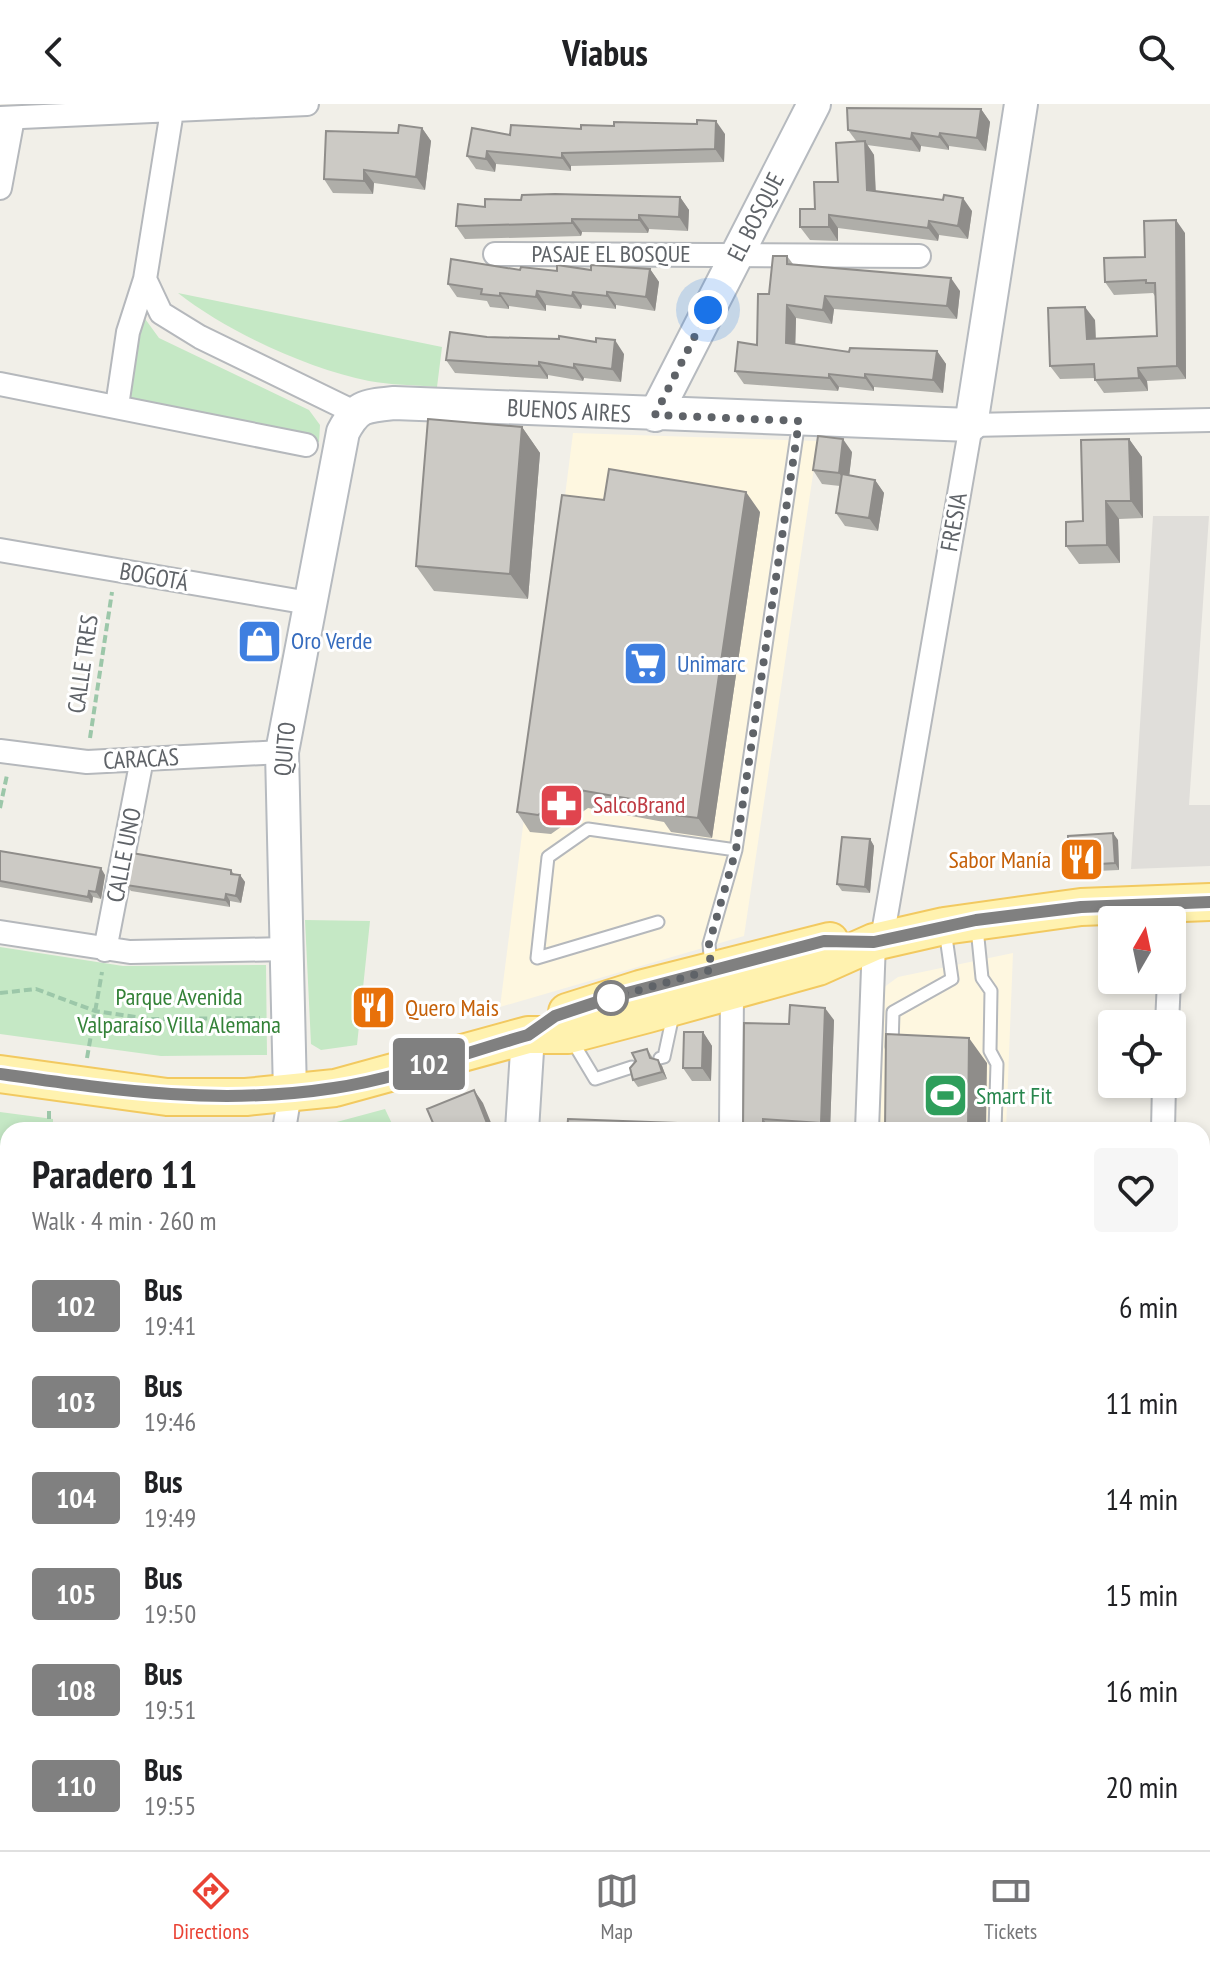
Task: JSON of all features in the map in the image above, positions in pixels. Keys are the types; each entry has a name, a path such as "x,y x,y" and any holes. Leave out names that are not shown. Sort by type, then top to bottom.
{"main road":[{"name":"EL BOSQUE","path":"655,415 814,104"},
{"name":"FRESIA","path":"971,425 1021,104"},
{"name":"BUENOS AIRES","path":"354,412 370,405 394,403 799,421 971,425"},
{"name":"QUITO","path":"290,1093 282,752 343,432 354,412"},
{"path":"1186,908 1210,902"},
{"path":"528,1035 555,1016 722,980 818,967 878,940 960,923 1081,907 1098,908"},
{"path":"0,1074 167,1097 290,1093 370,1081 528,1035 568,1035 675,1007 722,980"},
{"path":"523,1122 528,1035"}],"street":[{"path":"0,188 7,118 307,104"},
{"path":"117,406 128,332 145,279 172,111"},
{"name":"PASAJE EL BOSQUE","path":"495,254 919,256"},
{"path":"145,279 161,313 200,337 354,412"},
{"path":"0,384 306,445"},
{"name":"BUENOS AIRES","path":"971,425 1210,420"},
{"name":"FRESIA","path":"867,1122 878,940 971,425"},
{"name":"BOGOTÁ","path":"0,550 309,603"},
{"name":"CARACAS","path":"6,752 87,762 282,752"},
{"name":"CALLE UNO","path":"105,950 142,759"},
{"path":"0,932 105,950 173,953 288,949"},
{"path":"722,980 731,1122"},
{"path":"285,1122 290,1093"},
{"path":"1163,1122 1164,1098"}],"lane":[{"path":"722,980 709,944 736,850 799,421"},
{"path":"658,922 537,958 548,857 588,829 736,850"},
{"path":"892,1056 893,1012 952,979 960,923"},
{"path":"960,923 982,978 991,991 990,1051 997,1064 995,1122"},
{"path":"660,1058 664,1057 675,1007"},
{"path":"568,1035 595,1079 632,1067"}],"path":[{"name":"CALLE TRES","path":"87,762 115,570"},
{"path":"0,808 6,752"},
{"path":"82,1085 105,950"},
{"path":"0,993 36,989 95,1011 150,1019 290,1018"}],"shaded area":[{"path":"573,433 818,441 744,936 500,1007"},
{"path":"1153,516 1209,516 1189,805 1210,805 1210,866 1131,869"},
{"path":"1013,953 1006,1122 878,1122 883,988 898,977"}],"green space":[{"path":"178,293 442,347 437,387 369,381 320,368 243,334"},
{"path":"143,316 159,338 309,410 320,425 319,442 129,404 125,395 136,328"},
{"name":"Parque Avenida Valparaíso Villa Alemana","path":"305,920 370,921 357,1045 321,1050 311,1044"},
{"name":"Parque Avenida Valparaíso Villa Alemana","path":"0,947 123,966 266,965 267,1055 161,1056 0,1034"},
{"path":"385,1109 391,1122 337,1122"},
{"path":"0,1112 53,1119 53,1122 0,1122"}],"building":[{"path":"847,108 981,109 977,138 912,133 911,139 848,130"},
{"path":"697,120 716,121 715,149 562,153 562,158 487,151 486,159 467,156 472,128 510,135 511,125 581,129 581,125 614,126 614,122 697,124"},
{"path":"399,125 422,128 416,177 364,170 364,181 324,179 326,131 398,133"},
{"path":"865,141 867,190 943,200 944,195 963,198 958,226 929,221 928,228 829,215 829,227 800,227 800,209 815,209 814,182 838,182 836,143"},
{"path":"522,195 680,197 679,217 639,215 639,220 572,219 572,223 456,226 458,204 485,207 485,199 521,200"},
{"path":"1176,220 1177,366 1138,368 1139,378 1095,380 1094,364 1050,366 1048,308 1085,307 1087,339 1157,336 1155,283 1146,283 1146,280 1105,282 1104,258 1145,257 1144,221"},
{"path":"773,256 787,256 787,264 951,278 947,306 825,296 823,310 787,305 786,343 849,352 850,348 937,351 933,380 865,374 865,378 829,374 829,378 735,371 738,342 757,345 758,294 769,294"},
{"path":"451,259 520,270 521,267 557,271 557,265 591,270 591,265 650,269 646,297 607,292 607,296 573,292 572,296 537,291 536,297 500,293 500,296 481,294 482,289 448,284"},
{"path":"450,332 487,337 559,339 559,336 596,342 596,338 615,340 612,369 574,364 574,368 539,362 539,366 446,360"},
{"path":"428,419 522,427 510,574 416,566"},
{"path":"818,436 843,439 839,473 813,470"},
{"path":"1129,439 1131,501 1106,501 1107,545 1066,546 1066,522 1083,521 1081,440"},
{"name":"Unimarc","path":"609,469 746,492 698,818 657,813 660,804 574,789 538,815 517,812 562,495 604,500"},
{"path":"842,474 875,480 869,518 836,513"},
{"path":"1113,833 1115,863 1069,866 1068,836"},
{"path":"842,837 870,839 865,887 837,884"},
{"path":"0,851 101,868 96,892 89,891 88,897 0,881"},
{"path":"132,853 231,870 231,874 240,875 236,896 226,894 225,900 126,885"},
{"path":"790,1005 825,1008 821,1122 763,1119 763,1122 743,1122 744,1023 789,1024"},
{"path":"684,1032 703,1032 702,1068 683,1068"},
{"path":"886,1034 969,1038 968,1122 885,1122"},
{"path":"647,1049 650,1058 658,1060 662,1072 633,1080 630,1068 636,1061 632,1053"},
{"path":"474,1090 486,1122 433,1122 427,1109"},
{"path":"568,1119 650,1122 568,1122"}],"bus line":[{"name":"102","path":"0,1074 167,1097 246,1097 335,1088 385,1077 528,1035 555,1016 640,989 824,941 874,942 976,920 1081,907 1210,902"}],"place":[{"name":"Oro Verde","path":"260,641"},
{"name":"Unimarc","path":"646,664"},
{"name":"SalcoBrand","path":"562,805"},
{"name":"Sabor Manía","path":"1082,860"},
{"name":"Quero Mais","path":"374,1008"},
{"name":"Smart Fit","path":"945,1096"}],"route":[{"path":"611,998 711,970 709,944 736,850 799,421 655,415 708,310"}]}
